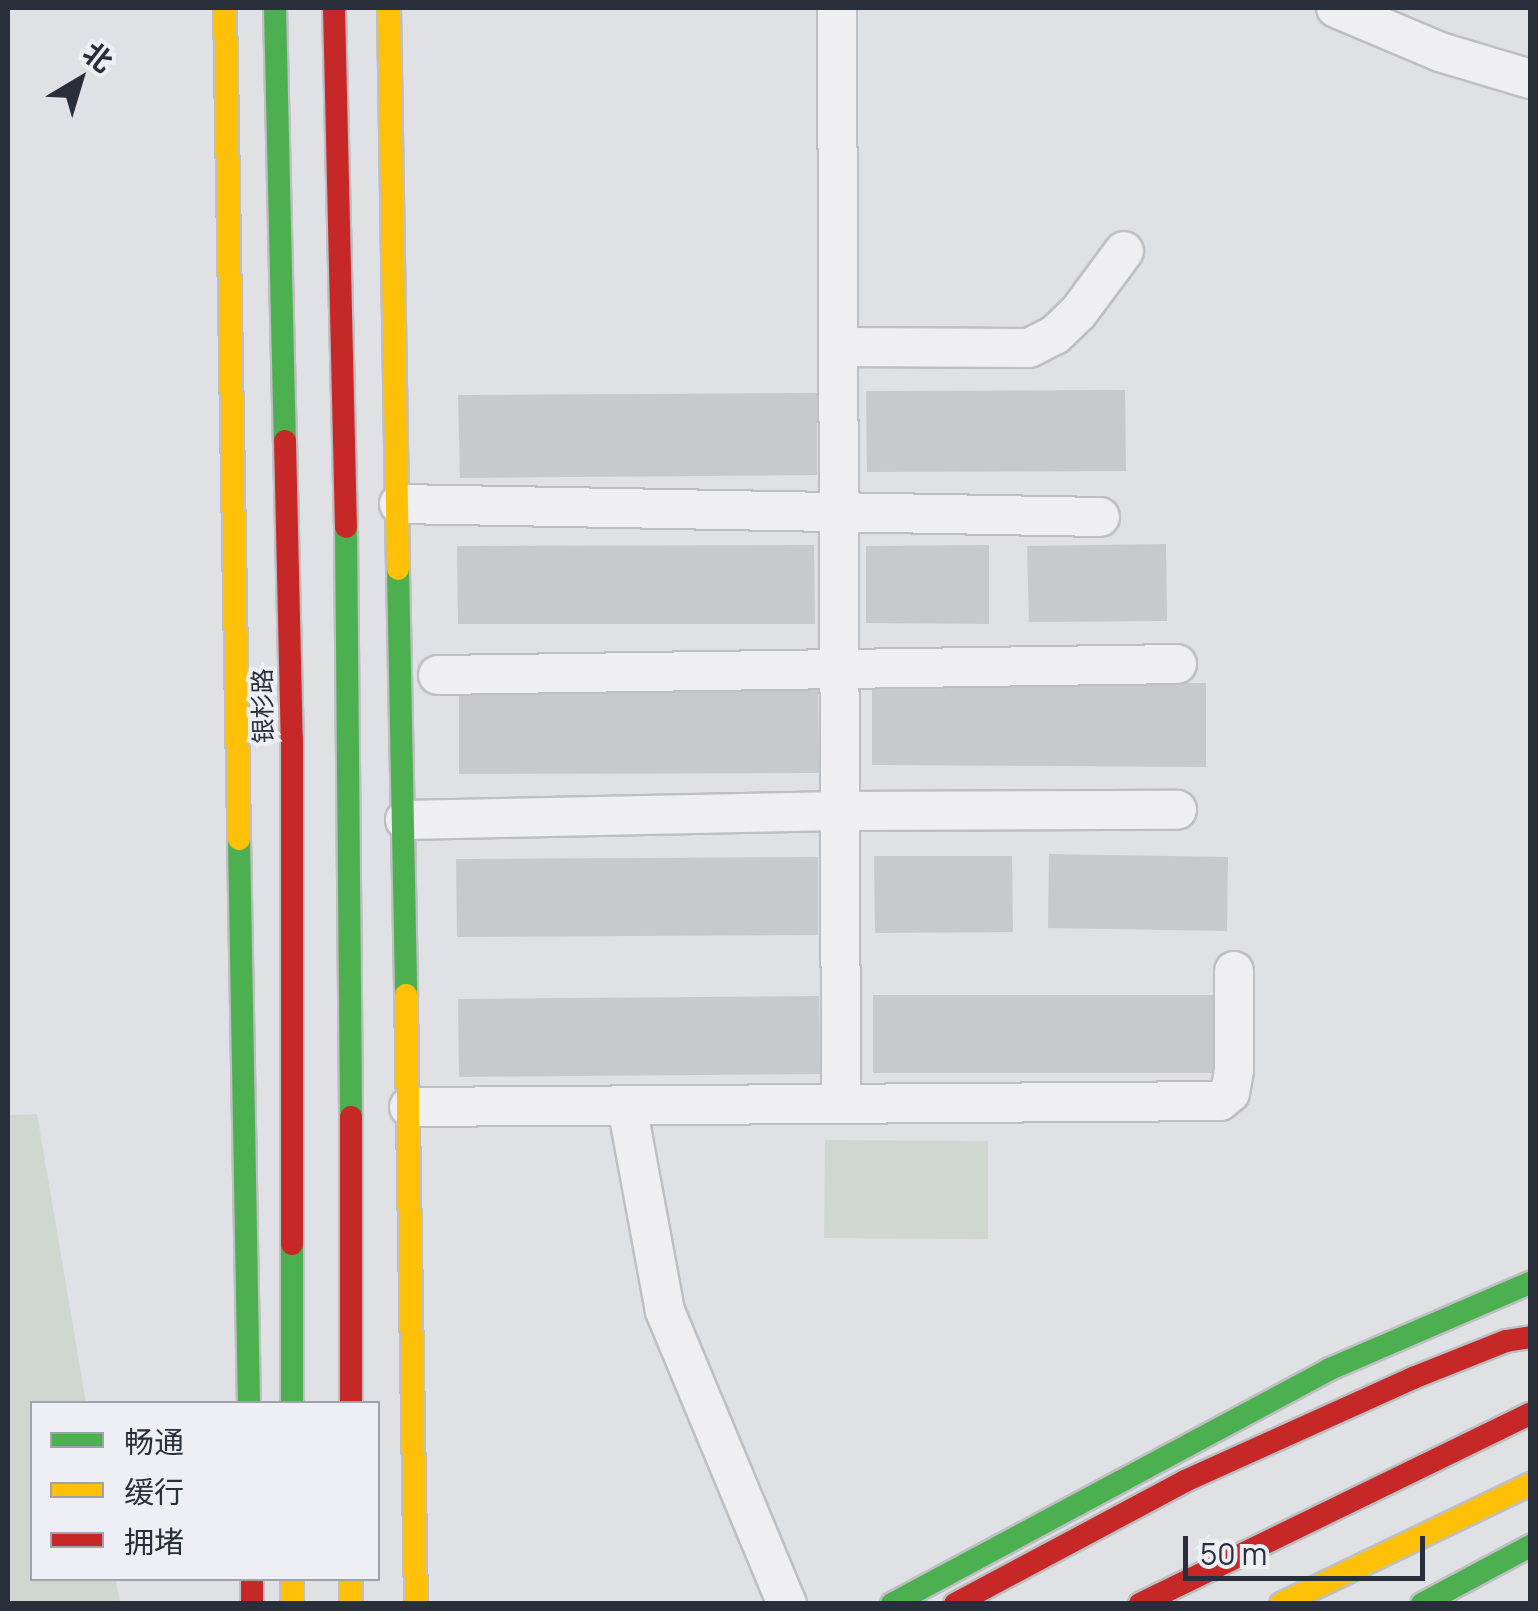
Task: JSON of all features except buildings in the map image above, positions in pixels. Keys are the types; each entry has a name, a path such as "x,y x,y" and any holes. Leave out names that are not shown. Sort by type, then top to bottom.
{"main road":[{"path":"225,8 250,1401"},
{"name":"银杉路","path":"275,8 292,739 292,1401"},
{"path":"334,8 351,736 351,1401"},
{"path":"389,8 416,1604"},
{"path":"892,1604 1330,1368 1530,1282"},
{"path":"955,1604 1185,1481 1413,1378 1506,1341 1530,1337"},
{"path":"1140,1604 1482,1434 1530,1414"},
{"path":"1280,1604 1519,1488"},
{"path":"1422,1604 1530,1546"}],"street":[{"path":"837,8 841,1104"},
{"path":"1336,8 1440,52 1530,79"},
{"path":"838,347 1029,348 1055,335 1078,313 1124,251"},
{"path":"399,504 1100,516"},
{"path":"438,674 1177,664"},
{"path":"405,820 840,811 1177,810"},
{"path":"409,1106 1220,1101 1230,1093 1232,1084 1234,971"},
{"path":"627,1106 665,1311 786,1604"}],"shaded area":[{"path":"37,1114 86,1401 30,1401 30,1581 116,1581 120,1603 8,1603 8,1115"},
{"path":"825,1140 988,1141 988,1239 824,1238"}],"traffic: fast":[{"path":"275,8 285,441"},
{"path":"346,527 351,1117"},
{"path":"398,569 406,995"},
{"path":"239,839 249,1401"},
{"path":"292,1244 292,1401"},
{"path":"892,1604 1330,1369 1530,1283"},
{"path":"1422,1604 1530,1546"}],"traffic: slow":[{"path":"225,8 239,839"},
{"path":"389,8 398,569"},
{"path":"406,995 416,1604"},
{"path":"1281,1604 1530,1484"},
{"path":"292,1581 292,1604"},
{"path":"351,1581 351,1604"}],"traffic: jam":[{"path":"334,8 346,527"},
{"path":"285,441 292,739 292,1244"},
{"path":"351,1117 351,1401"},
{"path":"955,1604 1185,1481 1413,1378 1506,1341 1530,1337"},
{"path":"1140,1604 1530,1414"},
{"path":"252,1581 252,1604"}]}
